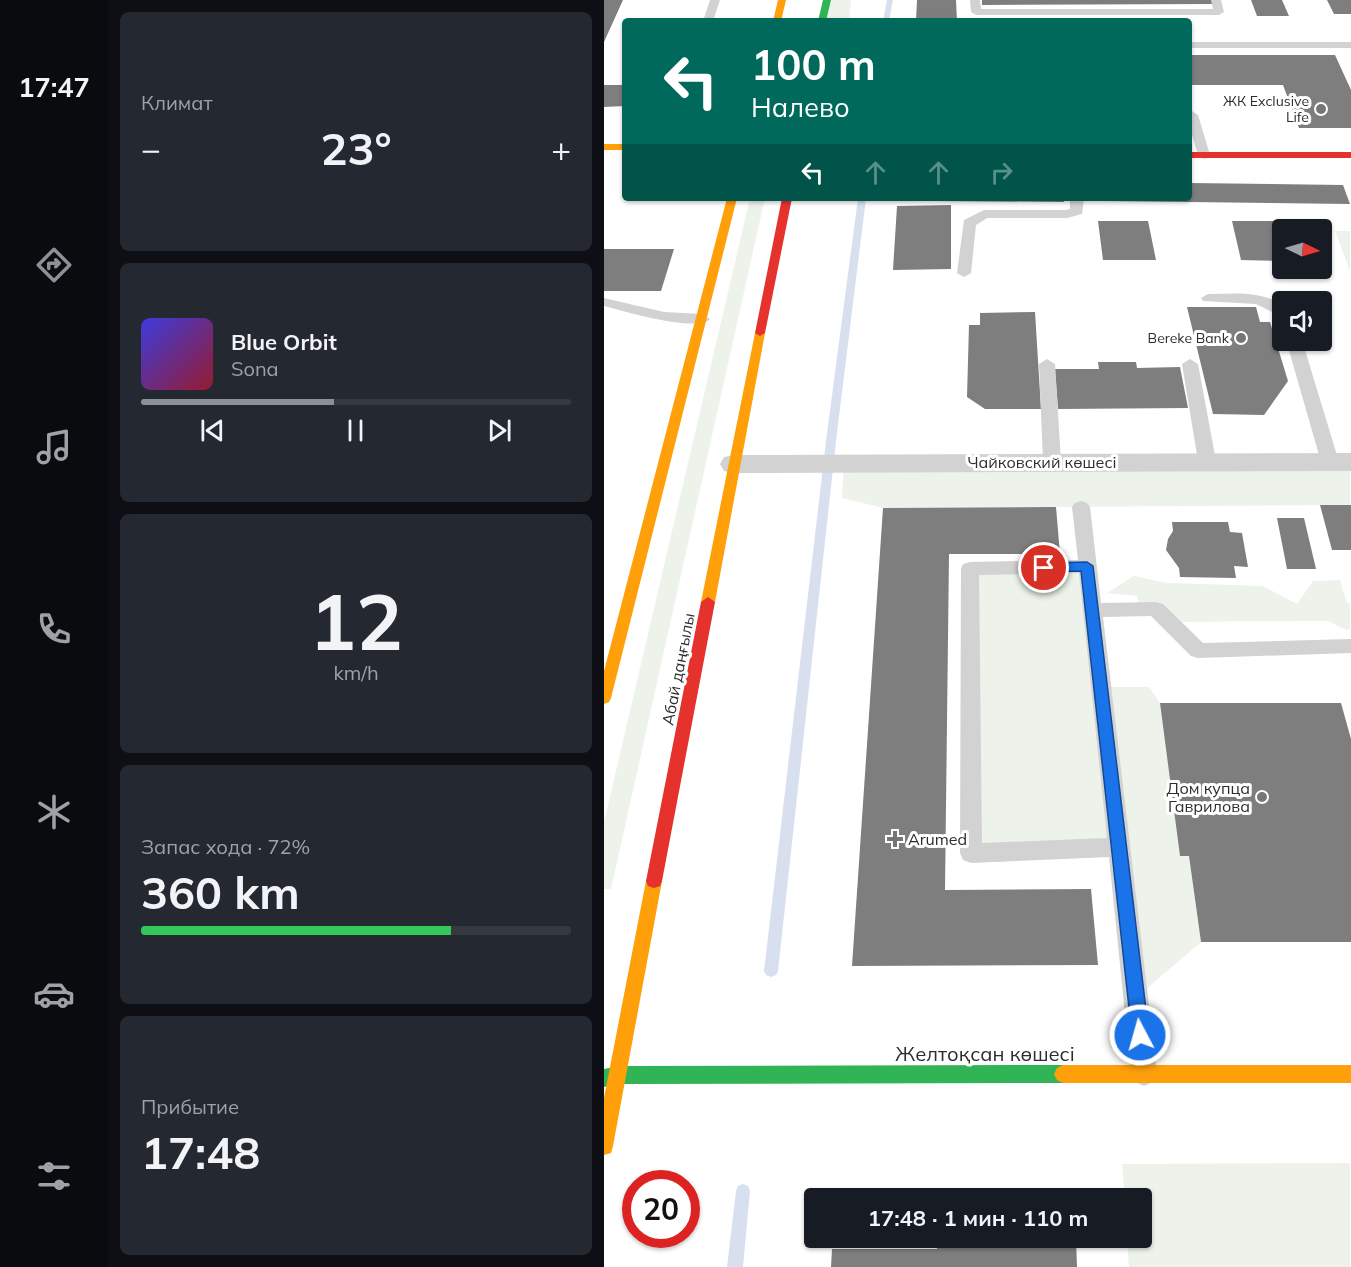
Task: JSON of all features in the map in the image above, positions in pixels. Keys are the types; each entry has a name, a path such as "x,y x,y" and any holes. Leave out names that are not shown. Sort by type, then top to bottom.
{"main road":[{"path":"778,18 782,0"},
{"path":"823,18 827,0"},
{"path":"604,147 622,147"},
{"path":"1192,155 1351,155"},
{"path":"604,698 608,669 731,201"},
{"name":"Абай даңғылы","path":"604,1146 786,201"},
{"path":"604,1056 619,1075"},
{"name":"Желтоқсан көшесі","path":"604,1078 619,1075 1351,1074"}],"street":[{"name":"Чайковский көшесі","path":"734,464 1340,462"}],"lane":[{"path":"709,18 715,0"},
{"path":"975,0 975,17 1219,12 1216,0"},
{"path":"1192,45 1351,45"},
{"path":"1192,115 1204,155"},
{"path":"964,273 969,223 975,217 984,214 1067,214 1077,211 1077,201"},
{"path":"1208,298 1257,299 1272,303"},
{"path":"604,302 664,316 702,319"},
{"path":"1298,351 1340,462"},
{"path":"1047,364 1052,462"},
{"path":"1190,364 1207,461"},
{"path":"1081,507 1144,1073"},
{"path":"1087,566 970,569 971,853 1119,847"},
{"path":"1092,610 1156,609 1198,651 1351,646"}],"shaded area":[{"path":"827,0 851,0 849,18 824,18"},
{"path":"749,201 764,201 611,889 604,889 604,822"},
{"path":"1335,231 1350,231 1350,271"},
{"path":"1350,462 1350,505 883,508 842,498 844,463"},
{"path":"1087,566 1101,687 1149,687 1160,703 1180,855 1189,856 1201,942 1137,997 1119,847 971,853 970,569"},
{"path":"1134,576 1167,583 1263,586 1297,604 1313,581 1340,580 1347,603 1350,603 1350,629 1346,630 1328,621 1170,622 1139,609 1137,596 1107,593"},
{"path":"1350,1163 1350,1267 1129,1267 1128,1248 1152,1248 1152,1188 1124,1188 1122,1164"}],"building":[{"path":"604,0 623,0 604,42"},
{"path":"917,0 956,0 957,18 916,18"},
{"path":"982,0 1212,0 1213,4 982,5"},
{"path":"1251,0 1282,0 1289,16 1257,16"},
{"path":"1327,0 1351,0 1351,14 1334,14"},
{"name":"ЖК Exclusive Life","path":"1192,55 1335,55 1351,90 1351,128 1299,128 1283,85 1192,85"},
{"path":"604,85 622,85 622,106 604,107"},
{"path":"1192,183 1343,185 1350,204 1104,201 1192,201"},
{"path":"940,201 1064,201 1064,202"},
{"path":"951,205 951,269 893,270 897,206"},
{"path":"1098,221 1148,221 1156,260 1103,260"},
{"path":"1232,221 1272,221 1272,261 1241,260"},
{"path":"604,249 674,249 661,291 604,291"},
{"path":"1187,307 1256,307 1260,322 1270,322 1272,351 1279,351 1288,381 1264,415 1213,414"},
{"path":"1035,312 1041,409 985,409 967,397 969,325 980,325 980,313"},
{"path":"1098,362 1136,362 1137,368 1180,367 1188,408 1058,409 1055,369 1099,369"},
{"path":"1320,505 1351,505 1351,550 1332,550"},
{"path":"1056,507 1060,554 949,554 945,890 1091,889 1098,965 852,966 883,508"},
{"path":"1277,518 1304,518 1316,569 1287,569"},
{"path":"1172,522 1228,522 1230,532 1242,533 1248,567 1234,566 1236,578 1180,577 1179,568 1166,550 1168,539 1173,531"},
{"name":"Дом купца Гаврилова","path":"1160,703 1341,703 1351,739 1351,942 1201,942 1189,856 1180,856"},
{"path":"1076,1248 1077,1267 831,1267 832,1249"}],"waterway":[{"path":"887,18 890,0"},
{"path":"771,971 831,441 862,201"},
{"path":"735,1267 743,1191"}],"traffic: fast":[{"path":"823,18 827,0"},
{"path":"604,1078 619,1075 1063,1074"}],"traffic: slow":[{"path":"778,18 782,0"},
{"path":"604,147 622,147"},
{"path":"604,698 731,201"},
{"path":"708,602 760,333"},
{"path":"604,1146 654,881"},
{"path":"1063,1074 1351,1074"}],"traffic: jam":[{"path":"1192,155 1351,155"},
{"path":"760,333 786,201"},
{"path":"654,881 708,602"}],"place":[{"name":"ЖК Exclusive Life","path":"1321,109"},
{"name":"Bereke Bank","path":"1241,338"},
{"name":"Дом купца Гаврилова","path":"1262,797"},
{"name":"Arumed","path":"895,839"}],"route":[{"path":"1044,568 1087,566 1140,1035"}]}
